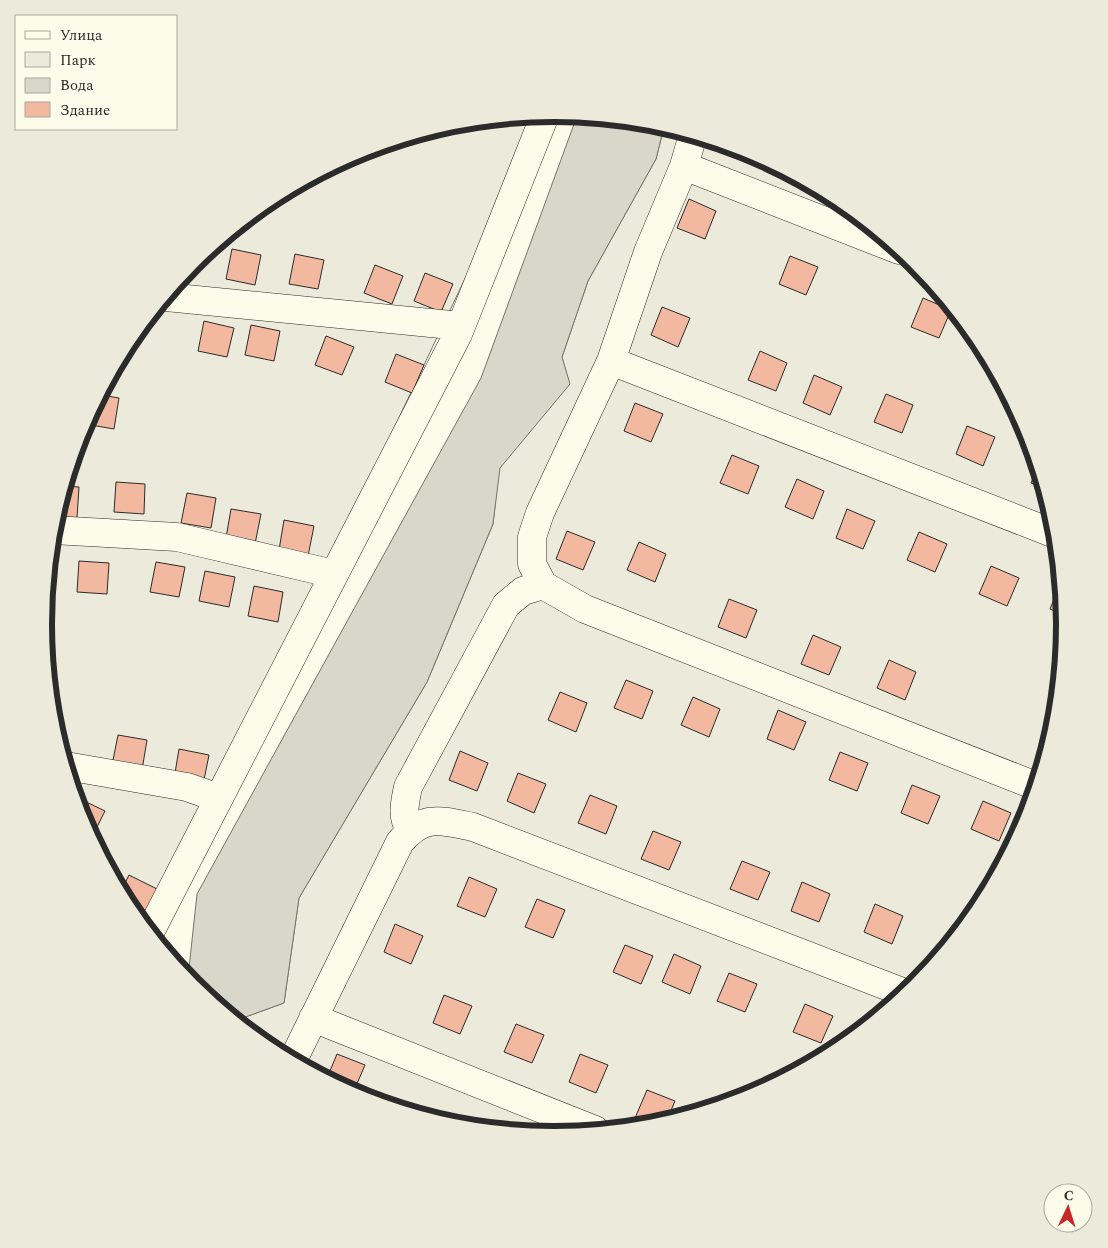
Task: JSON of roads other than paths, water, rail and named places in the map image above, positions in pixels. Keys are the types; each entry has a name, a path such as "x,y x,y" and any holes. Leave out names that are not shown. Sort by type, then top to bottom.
{"street":[{"path":"153,925 461,326 542,123"},
{"path":"691,142 684,166 648,252 611,361 540,514 532,537 532,564 543,585 585,609 1029,783"},
{"path":"684,166 880,243"},
{"path":"173,298 461,326"},
{"path":"611,361 1047,531"},
{"path":"61,530 177,537 334,574"},
{"path":"410,830 405,822 404,809 408,786 412,778 506,605 523,591 543,585"},
{"path":"74,767 187,787 218,798"},
{"path":"296,1054 400,842 410,830 425,822 446,821 473,826 897,990"},
{"path":"313,1018 581,1124"}],"water":[{"path":"574,123 619,127 662,135 656,159 588,281 562,357 570,384 500,468 493,524 427,682 299,898 284,1003 244,1018 223,1001 189,968 197,894 481,378"}]}
